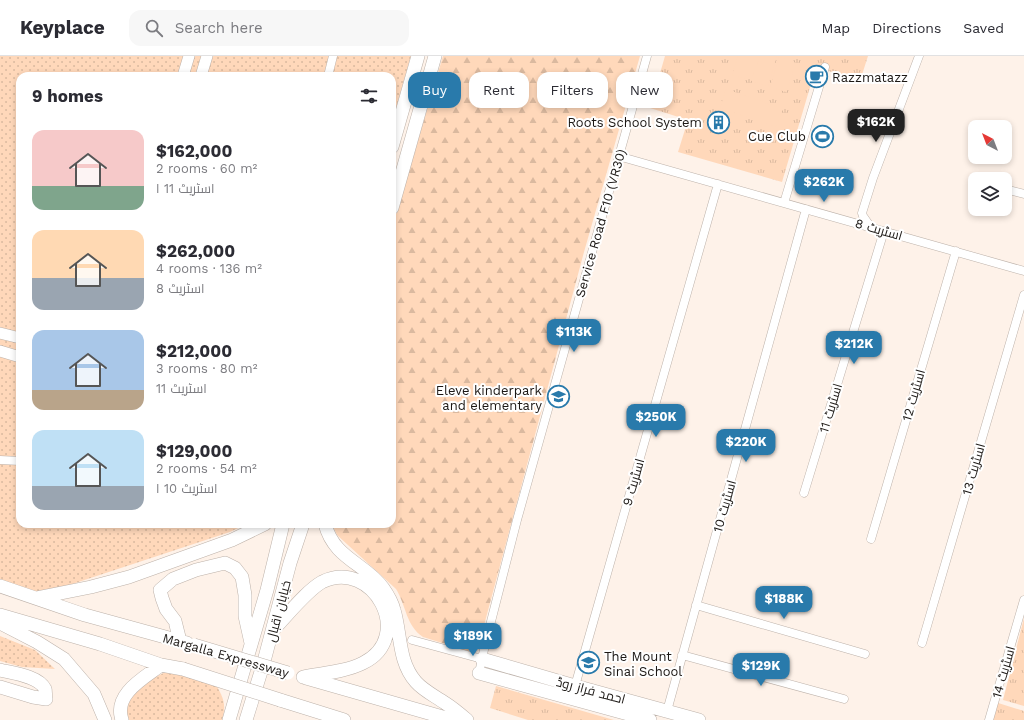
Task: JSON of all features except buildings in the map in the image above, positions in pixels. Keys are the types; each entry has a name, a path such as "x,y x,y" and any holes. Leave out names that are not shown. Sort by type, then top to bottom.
{"main road":[{"path":"396,133 418,56"},
{"path":"396,194 435,56"},
{"path":"36,598 91,587 130,577 232,540 257,528"},
{"name":"خیابان اقبال","path":"229,720 267,590 282,528"},
{"name":"خیابان اقبال","path":"246,720 301,528"},
{"path":"326,528 336,546 382,586 388,596 394,610 405,664 415,681 424,690 447,704 467,720"},
{"path":"180,641 175,621 166,609 160,590 173,579 196,570 225,563 235,568 242,576 246,595 245,616 251,643"},
{"path":"272,631 312,590 323,582 348,577 362,583 372,590 380,600 386,612 388,622 382,648 364,663 353,667 303,677"},
{"name":"Margalla Expressway","path":"0,586 85,615 454,720"},
{"name":"Margalla Expressway","path":"0,615 100,644 161,665 183,670 300,706"},
{"path":"0,623 37,642 64,659 94,694 105,720"},
{"name":"احمد فراز روڈ","path":"482,659 699,720"},
{"path":"122,720 121,702 128,691 161,665"},
{"path":"0,670 39,682 45,689 46,699 33,697 0,687"},
{"name":"احمد فراز روڈ","path":"479,673 650,720"},
{"path":"300,706 313,720"},
{"path":"300,706 344,720"}],"street":[{"path":"184,72 189,56"},
{"path":"202,72 207,56"},
{"path":"329,72 332,56"},
{"name":"Service Road F10 (VR30)","path":"479,673 517,520 647,56"},
{"path":"870,226 862,216 862,213 873,178 919,56"},
{"path":"784,203 825,67"},
{"name":"اسٹریٹ 8","path":"618,156 870,226 1024,271"},
{"name":"اسٹریٹ 9","path":"575,686 718,184"},
{"path":"1012,191 1024,194"},
{"name":"اسٹریٹ 10","path":"667,711 806,209"},
{"name":"اسٹریٹ 11","path":"804,493 884,231"},
{"name":"اسٹریٹ 12","path":"871,539 956,251"},
{"name":"اسٹریٹ 13","path":"922,643 1024,295"},
{"path":"0,333 16,337"},
{"path":"0,351 16,356"},
{"path":"0,460 16,461"},
{"name":"اسٹریٹ 14","path":"989,720 1024,600"},
{"path":"696,605 865,654"},
{"path":"412,640 482,659"},
{"path":"682,655 844,699"}],"green space":[{"path":"0,56 411,56 396,108 396,72 16,72 16,528 238,528 230,532 39,595 0,584"},
{"path":"443,56 640,56 635,72 616,72 616,108 625,108 584,252 479,644 471,652 423,637 417,632 410,621 396,589 337,535 334,528 396,528 396,215 428,108 461,108 461,72 438,72"},
{"path":"665,56 868,56 860,81 816,67 782,182 678,152 688,120 650,108 673,108 673,72 660,72"},
{"path":"738,56 756,56 748,80 732,75"},
{"path":"760,56 777,56 768,86 751,81"},
{"path":"779,57 796,63 786,92 770,87"},
{"path":"726,89 783,109 776,127 720,108"},
{"path":"1024,618 1024,706 1003,700"},
{"path":"0,636 35,650 55,669 22,667 0,661"},
{"path":"166,672 215,683 220,692 224,705 222,720 127,720 126,704 132,694 155,677"},
{"path":"496,686 614,720 528,720 490,708"},
{"path":"995,702 1024,711 1024,720 989,720"}],"place":[{"name":"Razzmatazz","path":"817,77"},
{"name":"Roots School System","path":"718,122"},
{"name":"Cue Club","path":"822,136"},
{"name":"Eleve kinderpark and elementary","path":"558,397"},
{"name":"The Mount Sinai School","path":"588,663"}]}
